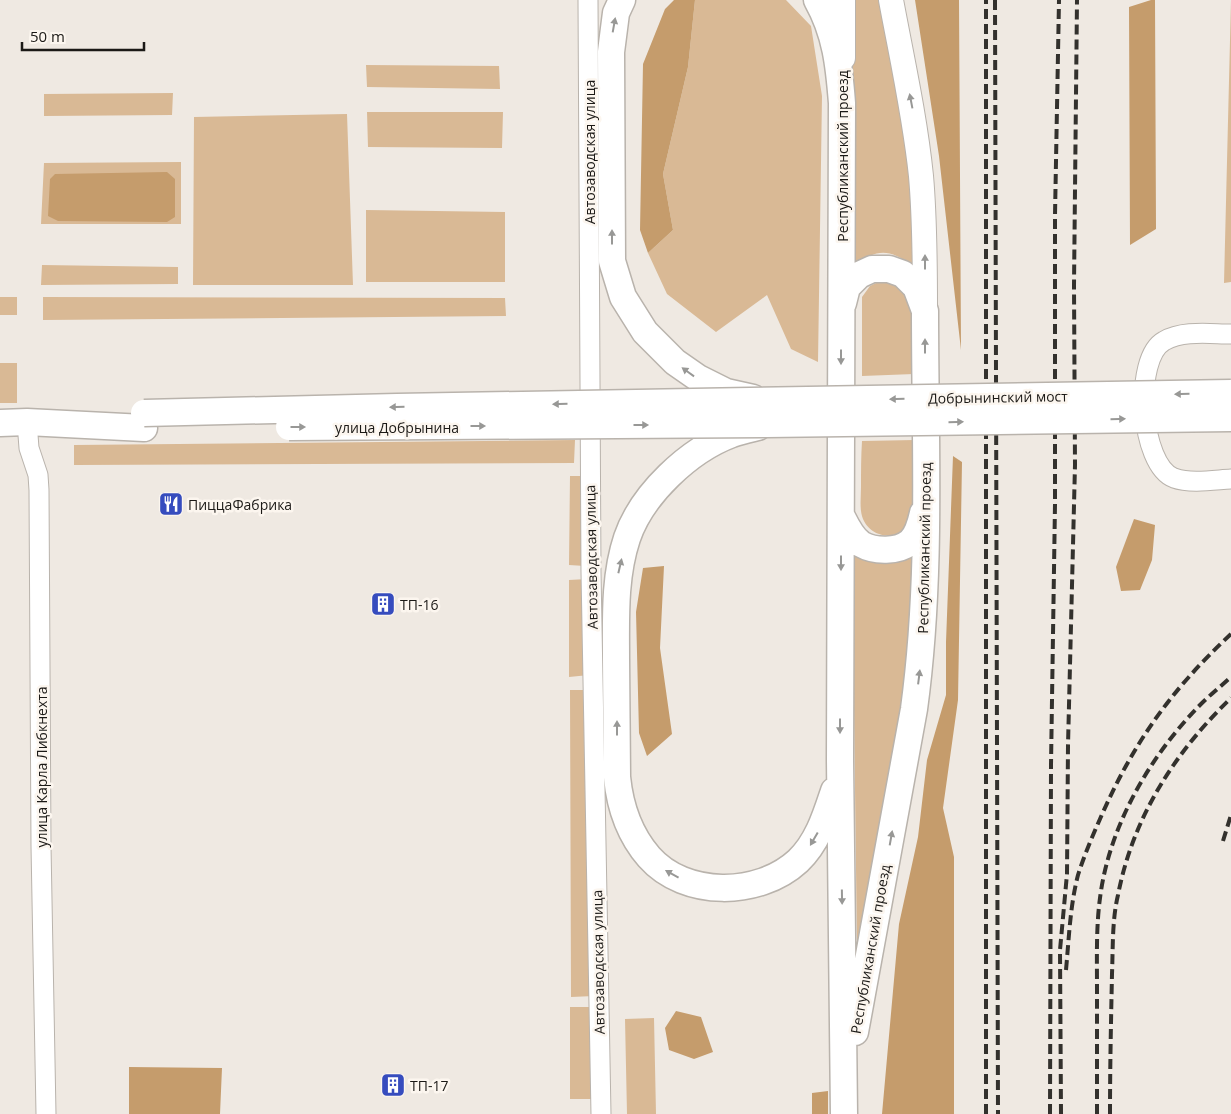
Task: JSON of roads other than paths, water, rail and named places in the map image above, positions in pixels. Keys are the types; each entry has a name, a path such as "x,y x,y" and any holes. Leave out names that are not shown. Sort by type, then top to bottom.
{"main road":[{"path":"622,0 616,13 611,52 612,261 623,297 645,332 675,362 698,378 767,413"},
{"path":"817,0 832,33 837,55 842,103"},
{"name":"Республиканский проезд","path":"842,103 840,760 844,1103"},
{"path":"841,308 847,287 859,275 872,269 889,269 903,274 916,287 925,311"},
{"name":"Республиканский проезд","path":"844,1103 914,709 920,663 925,582 925,311"},
{"name":"Добрынинский мост","path":"767,413 1231,394"},
{"path":"767,413 733,434 713,443 664,479 644,506 627,537 618,574 616,613 617,777 619,795 624,815 634,836 650,858 670,873 692,883 721,889 750,886 774,877 798,861 814,842 827,813 840,760"},
{"name":"Добрынинский мост","path":"767,413 1231,418"},
{"name":"улица Добрынина","path":"0,423 767,413"},
{"path":"841,515 848,530 862,544 879,549 894,550 911,541 920,526 926,500"}],"street":[{"name":"Автозаводская улица","path":"588,0 591,562 601,1114"},
{"name":"Республиканский проезд","path":"842,103 843,0"},
{"name":"Республиканский проезд","path":"891,0 913,114 921,176 925,311"},
{"path":"1231,334 1176,336 1162,342 1152,353 1147,367 1145,385 1146,426 1149,442 1154,457 1163,470 1173,478 1184,480 1231,479"},
{"name":"улица Карла Либкнехта","path":"27,422 29,448 38,475 39,490 41,846 46,1114"}],"railway":[{"path":"986,0 986,1114"},
{"path":"995,0 998,1114"},
{"path":"1050,1114 1051,765 1055,504 1055,215 1059,0"},
{"path":"1061,1114 1060,950 1067,874 1068,745 1075,465 1074,285 1077,0"},
{"path":"1066,970 1071,910 1078,875 1091,840 1113,792 1126,766 1155,719 1190,676 1231,634"},
{"path":"1097,1114 1098,921 1100,898 1112,845 1122,819 1149,769 1182,725 1200,705 1231,677"},
{"path":"1110,1114 1113,934 1116,905 1125,866 1134,839 1159,788 1192,741 1231,698"},
{"path":"1223,841 1231,815"}],"place":[{"name":"ПиццаФабрика","path":"171,504"},
{"name":"ТП-16","path":"383,604"},
{"name":"ТП-17","path":"393,1085"}]}
